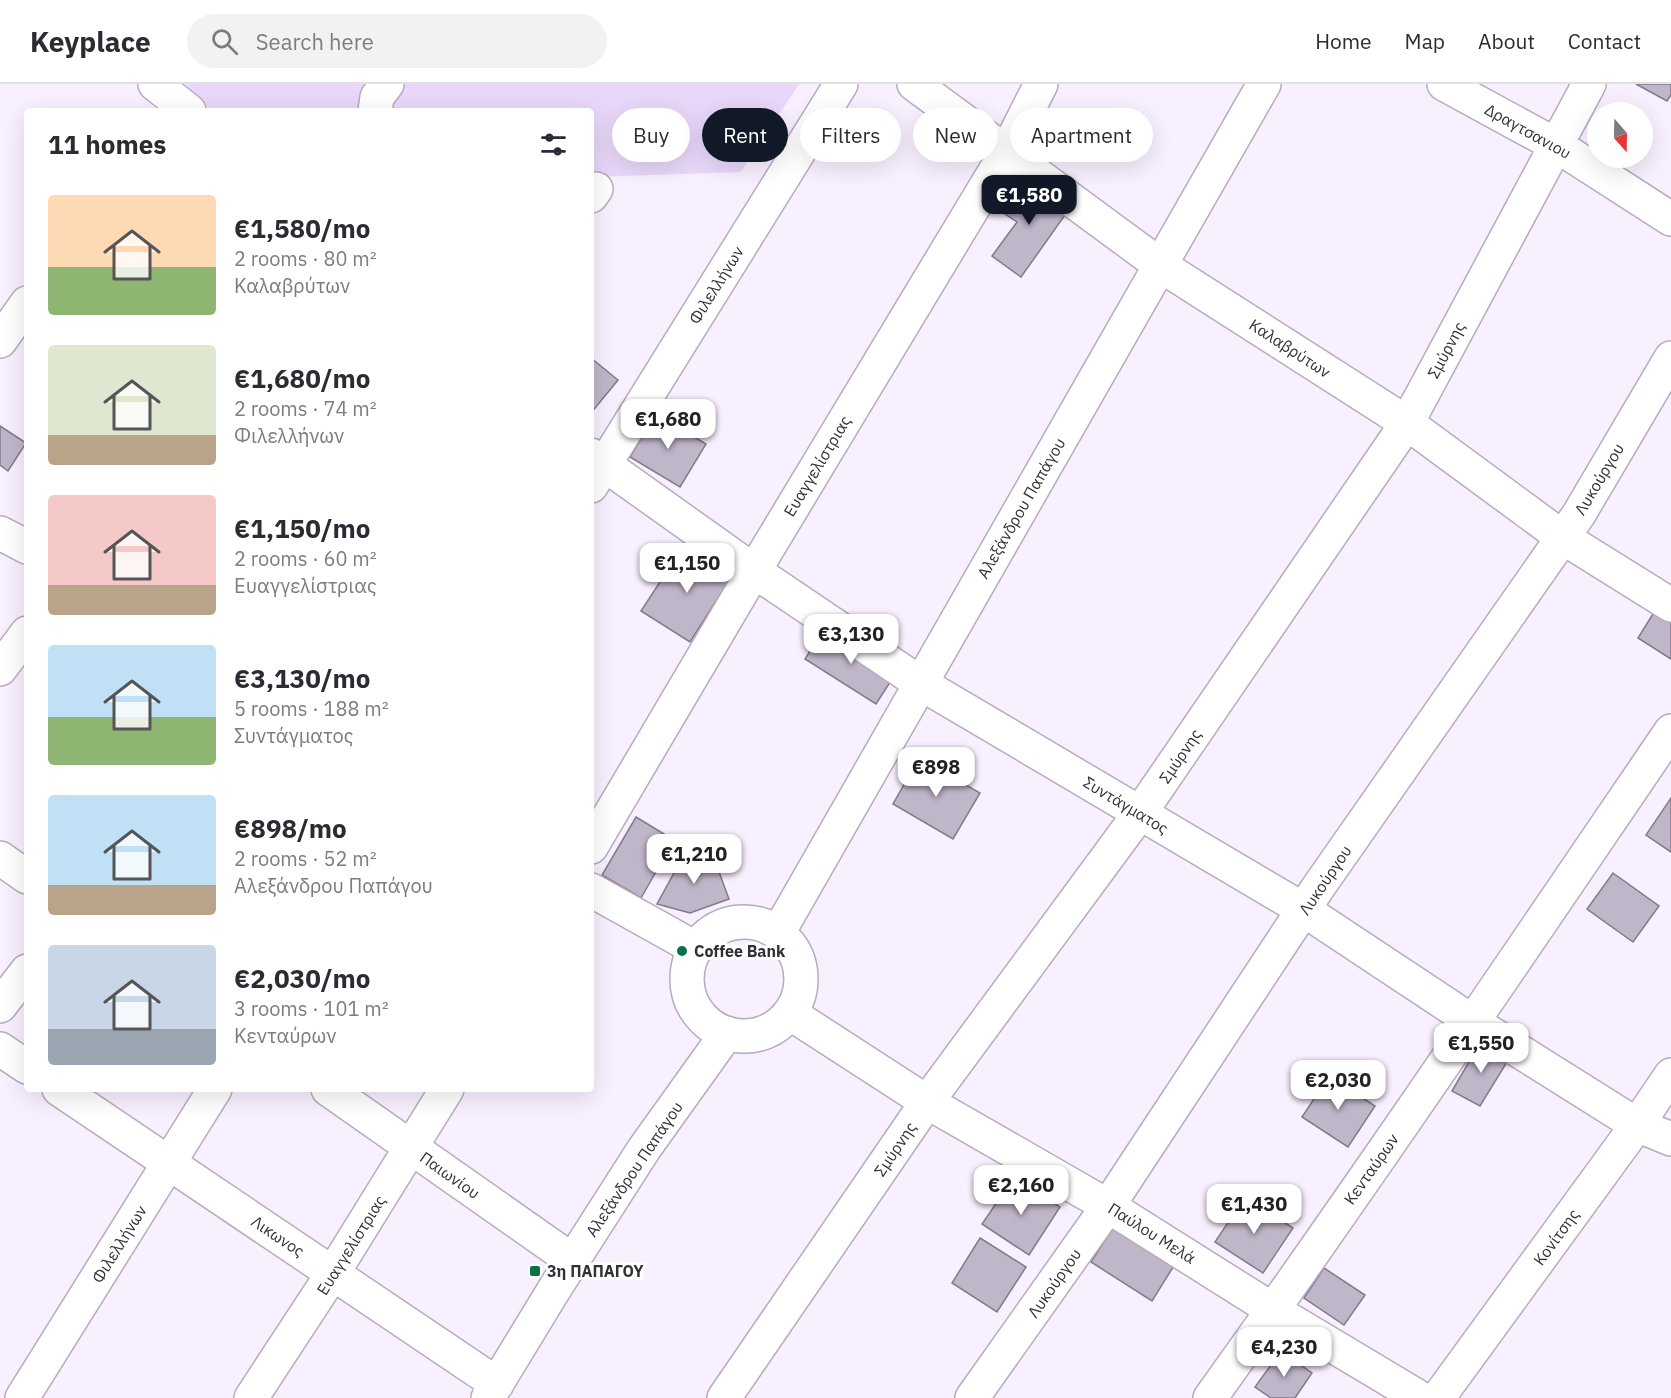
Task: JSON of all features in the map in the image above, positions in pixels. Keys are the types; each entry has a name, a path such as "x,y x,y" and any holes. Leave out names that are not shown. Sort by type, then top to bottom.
{"street":[{"path":"375,108 377,97 387,84"},
{"name":"Φιλελλήνων","path":"595,468 842,84"},
{"name":"Καλαβρύτων","path":"914,84 1160,265 1407,423 1562,537 1671,605"},
{"name":"Ευαγγελίστριας","path":"594,842 1006,153 1041,84"},
{"name":"Αλεξάνδρου Παπάγου","path":"778,933 1264,84"},
{"name":"Δραγτσανιου","path":"1444,84 1556,145 1671,219"},
{"name":"Σμύρνης","path":"724,1398 927,1102 1140,813 1407,423 1589,84"},
{"path":"0,341 24,307"},
{"name":"Λυκούργου","path":"972,1398 1108,1206 1317,889 1580,514 1671,358"},
{"name":"Συντάγματος","path":"595,468 754,571 920,683 1304,910 1473,1022 1637,1125 1671,1139"},
{"path":"0,533 24,545"},
{"path":"0,669 24,637"},
{"name":"Κενταύρων","path":"1210,1398 1274,1310 1671,731"},
{"path":"0,858 24,875"},
{"path":"594,892 695,948"},
{"path":"742,922 761,924 778,933 789,944 797,959 801,975 799,992 791,1014 772,1029 757,1035 727,1034 704,1021 690,999 686,973 695,948 707,935 723,925 742,922"},
{"path":"0,1006 24,975"},
{"name":"Παύλου Μελά","path":"791,1014 927,1102 1108,1206 1420,1398"},
{"name":"Αλεξάνδρου Παπάγου","path":"492,1391 644,1149 727,1034"},
{"path":"0,1049 24,1065"},
{"name":"Κονίτσης","path":"1438,1398 1671,1075"},
{"name":"Λικωνος","path":"63,1092 333,1273 492,1391"},
{"name":"Φιλελλήνων","path":"22,1398 213,1092"},
{"name":"Παιωνίου","path":"332,1092 573,1261"},
{"name":"Ευαγγελίστριας","path":"251,1398 333,1273 445,1092"}],"shaded area":[{"path":"186,84 799,84 783,108 702,108 702,162 748,162 741,172 594,177 594,108 208,108"}],"building":[{"path":"1636,84 1671,84 1671,95 1667,101"},
{"path":"1027,177 1070,208 1021,277 992,256 1017,222 1002,212"},
{"path":"594,360 618,380 594,409"},
{"path":"656,414 706,444 680,487 630,457"},
{"path":"0,426 24,442 24,446 8,471 0,465"},
{"path":"684,545 732,576 690,642 641,611"},
{"path":"1656,609 1671,618 1671,659 1638,638"},
{"path":"826,625 898,670 876,704 805,659"},
{"path":"919,758 980,793 953,839 893,804"},
{"path":"1671,798 1671,852 1646,835"},
{"path":"636,817 674,840 641,898 602,875"},
{"path":"686,851 715,861 729,899 690,913 657,904"},
{"path":"1613,873 1659,906 1633,942 1587,909"},
{"path":"1481,1041 1510,1057 1480,1106 1452,1091"},
{"path":"1329,1076 1375,1106 1348,1147 1302,1117"},
{"path":"1014,1177 1060,1207 1029,1255 982,1224"},
{"path":"1245,1197 1293,1228 1263,1273 1215,1242"},
{"path":"1114,1226 1175,1264 1152,1301 1091,1262"},
{"path":"980,1238 1026,1267 997,1312 952,1283"},
{"path":"1324,1268 1365,1295 1344,1325 1304,1298"},
{"path":"1281,1351 1312,1373 1295,1398 1271,1398 1255,1387"}],"place":[{"name":"Coffee Bank","path":"682,951"},
{"name":"3η ΠΑΠΑΓΟΥ","path":"535,1271"}]}
